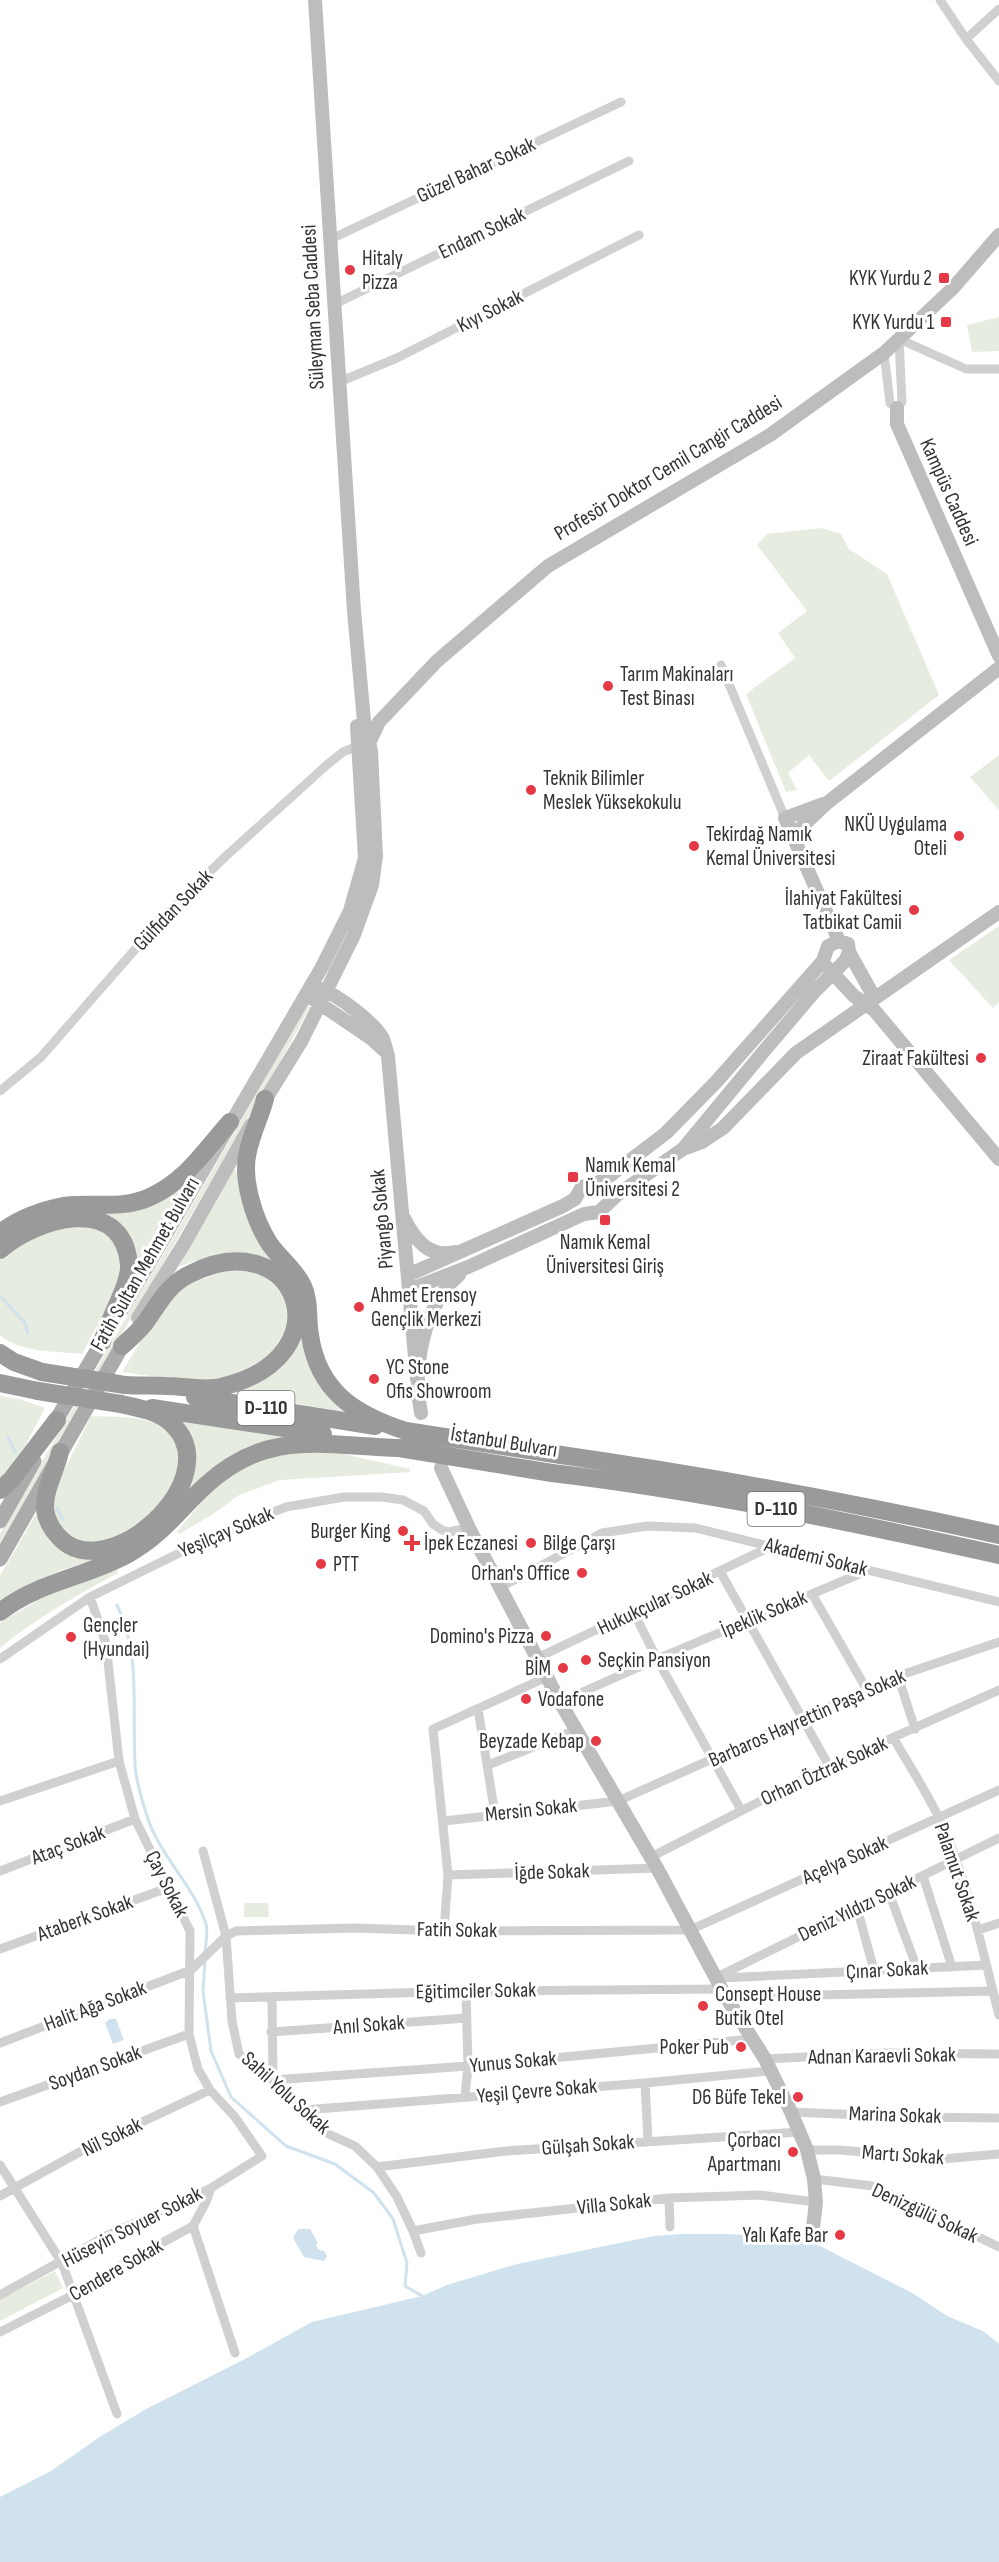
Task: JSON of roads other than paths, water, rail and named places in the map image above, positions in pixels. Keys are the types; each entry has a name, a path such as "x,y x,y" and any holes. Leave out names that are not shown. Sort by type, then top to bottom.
{"highway":[{"path":"265,1099 247,1152 249,1188 260,1224 269,1242 303,1287 312,1347 317,1363 333,1390 357,1411 384,1424 406,1431"},
{"path":"0,1233 23,1219 62,1206 127,1204 150,1197 180,1179 230,1122"},
{"path":"0,1250 30,1229 62,1220 90,1219 109,1226 127,1251 129,1274 106,1326 102,1342"},
{"path":"122,1346 144,1324 170,1287 192,1273 218,1263 252,1262 273,1271 288,1288 296,1310 296,1321 289,1346 277,1359 250,1377 217,1388 204,1389 125,1385"},
{"path":"0,1353 14,1362 42,1372"},
{"name":"İstanbul Bulvarı","path":"0,1365 406,1431 691,1474 812,1495 999,1535"},
{"name":"İstanbul Bulvarı","path":"0,1385 260,1424 552,1473 626,1482 816,1516 999,1555"},
{"path":"60,1452 46,1500 47,1518 56,1535 68,1546 88,1550 111,1548 136,1535 166,1508 180,1489 186,1477 187,1452 171,1423 148,1411 121,1404"},
{"path":"0,1490 11,1480 57,1420"},
{"path":"0,1612 30,1593 118,1559 140,1547 166,1528 216,1477 239,1460 260,1451 284,1444 307,1443 399,1448"}],"main road":[{"name":"Fatih Sultan Mehmet Bulvarı","path":"0,1521 102,1342"},
{"name":"Fatih Sultan Mehmet Bulvarı","path":"0,1559 122,1346"}],"street":[{"name":"Süleyman Seba Caddesi","path":"315,0 361,724 375,808 375,868 361,918 327,991"},
{"path":"940,0 966,39 999,81"},
{"path":"966,39 999,9"},
{"name":"Güzel Bahar Sokak","path":"330,239 621,102"},
{"name":"Endam Sokak","path":"335,304 629,161"},
{"name":"Kıyı Sokak","path":"339,382 397,358 639,235"},
{"name":"Profesör Doktor Cemil Cangir Caddesi","path":"365,743 380,722 438,661 548,566 770,435 884,353 952,288 999,235"},
{"path":"884,353 890,403 897,408 902,402 899,339 966,369 999,369"},
{"name":"Kampüs Caddesi","path":"897,408 897,424 999,656"},
{"path":"721,665 792,836 839,941"},
{"path":"792,836 827,802 999,668"},
{"name":"Profesör Doktor Cemil Cangir Caddesi","path":"361,724 410,689"},
{"name":"Süleyman Seba Caddesi","path":"310,989 350,911 363,871 365,743"},
{"name":"Gülfidan Sokak","path":"0,1092 41,1057 166,914 226,856 336,757 351,747 365,743"},
{"path":"785,818 827,802"},
{"path":"683,1149 702,1142 723,1128 796,1053 999,912"},
{"path":"408,1275 575,1199 582,1187 603,1181 666,1133 716,1082 823,961 828,946 839,941 848,944 849,952 874,1010 999,1159"},
{"path":"409,1290 468,1267 584,1214 599,1212 606,1204 683,1149 764,1051 845,961 849,952"},
{"path":"823,961 854,996 870,1000"},
{"path":"327,991 310,989 314,1001 372,1039 388,1056"},
{"name":"Fatih Sultan Mehmet Bulvarı","path":"102,1342 148,1268 230,1122 310,989"},
{"name":"Fatih Sultan Mehmet Bulvarı","path":"122,1346 185,1242 265,1099 302,1040 327,991"},
{"name":"Piyango Sokak","path":"327,991 375,1028 383,1039 388,1056 421,1413"},
{"path":"666,1133 683,1149"},
{"path":"596,1184 605,1191 606,1204"},
{"path":"575,1199 577,1207 584,1214"},
{"path":"402,1214 418,1240 433,1252 450,1254 469,1249"},
{"path":"417,1379 429,1320 451,1282 468,1267"},
{"path":"441,1468 469,1528 560,1702 654,1863 721,1988 768,2065 791,2112 807,2150 814,2179 816,2202 812,2236"},
{"name":"Yeşilçay Sokak","path":"0,1659 90,1597 222,1532 286,1507 345,1497 381,1497 403,1500 424,1511 433,1524 442,1530 448,1532 469,1528"},
{"name":"Akademi Sokak","path":"501,1587 597,1535 625,1529 669,1526 695,1528 999,1602"},
{"name":"Hukukçular Sokak","path":"537,1658 721,1573 772,1546"},
{"name":"İpeklik Sokak","path":"560,1702 869,1570"},
{"path":"721,1573 801,1720 829,1766"},
{"path":"812,1594 867,1690"},
{"name":"Çay Sokak","path":"90,1597 106,1644 119,1761 135,1819 190,1931 189,2034 198,2069 210,2090 235,2117 262,2156"},
{"path":"634,1613 741,1810"},
{"name":"Barbaros Hayrettin Paşa Sokak","path":"618,1801 898,1676 999,1642"},
{"path":"898,1676 915,1729"},
{"path":"444,1930 448,1875 433,1729 547,1677"},
{"name":"Orhan Öztrak Sokak","path":"654,1863 741,1810 829,1766 894,1739 999,1690"},
{"path":"478,1709 495,1814"},
{"path":"488,1765 576,1730"},
{"name":"Palamut Sokak","path":"894,1739 939,1818 955,1860 978,1930 999,2015"},
{"path":"0,1801 119,1761"},
{"name":"Açelya Sokak","path":"690,1930 999,1790"},
{"name":"Mersin Sokak","path":"444,1821 618,1801"},
{"name":"Ataç Sokak","path":"0,1871 135,1819"},
{"name":"Deniz Yıldızı Sokak","path":"721,1988 857,1908 999,1838"},
{"name":"Sahil Yolu Sokak","path":"203,1851 226,1936 232,2021 239,2054 273,2080 326,2133 355,2146 377,2167 397,2197 421,2253"},
{"name":"İğde Sokak","path":"448,1875 654,1863"},
{"path":"923,1876 952,1967"},
{"name":"Ataberk Sokak","path":"0,1949 170,1887"},
{"path":"889,1893 917,1968"},
{"path":"857,1908 874,1970"},
{"path":"978,1930 999,1923"},
{"name":"Fatih Sokak","path":"226,1936 236,1931 355,1928 690,1930"},
{"path":"191,1970 226,1936"},
{"name":"Çınar Sokak","path":"721,1988 874,1970 986,1965"},
{"name":"Halit Ağa Sokak","path":"0,2043 191,1970"},
{"path":"721,1988 993,1991"},
{"name":"Eğitimciler Sokak","path":"230,1998 466,1990 721,1988"},
{"path":"465,2097 468,2066 466,1990"},
{"path":"272,1997 273,2080"},
{"name":"Anıl Sokak","path":"271,2032 467,2018"},
{"name":"Soydan Sokak","path":"0,2102 189,2034"},
{"name":"Yunus Sokak","path":"273,2080 468,2066 752,2039"},
{"name":"Adnan Karaevli Sokak","path":"768,2065 885,2053 999,2054"},
{"name":"Yeşil Çevre Sokak","path":"304,2110 645,2083 768,2065"},
{"path":"645,2083 648,2141"},
{"name":"Nil Sokak","path":"0,2196 85,2149 210,2090"},
{"name":"Marina Sokak","path":"791,2112 999,2118"},
{"name":"Gülşah Sokak","path":"377,2167 506,2151 799,2132"},
{"name":"Martı Sokak","path":"807,2150 840,2150 942,2159 999,2154"},
{"name":"Hüseyin Soyuer Sokak","path":"0,2295 62,2263 108,2235 211,2188 262,2156"},
{"path":"0,2165 62,2263 117,2414"},
{"name":"Denizgülü Sokak","path":"814,2179 873,2186 999,2247"},
{"path":"211,2188 193,2226 235,2353"},
{"name":"Villa Sokak","path":"413,2231 477,2219 669,2198 759,2195 816,2202"},
{"path":"669,2198 670,2227"},
{"name":"Cendere Sokak","path":"0,2332 75,2294 123,2264 193,2226"}],"water":[{"path":"110,2019 116,2019 124,2040 113,2044 105,2023"},
{"path":"298,2229 310,2229 318,2243 316,2246 327,2256 324,2261 304,2257 293,2238"},
{"path":"682,2234 769,2236 820,2246 914,2294 947,2316 983,2331 999,2344 999,2562 0,2562 0,2497 51,2471 98,2438 146,2409 312,2322 422,2296 447,2285 517,2264 654,2236"}],"waterway":[{"path":"2,1298 25,1323 28,1333"},
{"path":"8,1437 15,1452"},
{"path":"57,1508 63,1520"},
{"path":"117,1605 130,1642 134,1682 135,1769 139,1789 153,1831 193,1896 206,1924 205,1952"},
{"path":"205,1961 203,1991 211,2051 231,2097 286,2146 335,2164 374,2193 393,2219 407,2263 405,2286 422,2296"}],"place":[{"name":"Hitaly Pizza","path":"350,270"},
{"name":"KYK Yurdu 2","path":"944,278"},
{"name":"KYK Yurdu 1","path":"946,322"},
{"name":"Tarım Makinaları Test Binası","path":"608,686"},
{"name":"Teknik Bilimler Meslek Yüksekokulu","path":"531,790"},
{"name":"NKÜ Uygulama Oteli","path":"959,836"},
{"name":"Tekirdağ Namık Kemal Üniversitesi","path":"694,846"},
{"name":"İlahiyat Fakültesi Tatbikat Camii","path":"914,910"},
{"name":"Ziraat Fakültesi","path":"981,1058"},
{"name":"Namık Kemal Üniversitesi 2","path":"573,1177"},
{"name":"Namık Kemal Üniversitesi Giriş","path":"605,1220"},
{"name":"Ahmet Erensoy Gençlik Merkezi","path":"359,1307"},
{"name":"YC Stone Ofis Showroom","path":"374,1379"},
{"name":"Burger King","path":"403,1531"},
{"name":"İpek Eczanesi","path":"412,1543"},
{"name":"Bilge Çarşı","path":"531,1543"},
{"name":"PTT","path":"321,1564"},
{"name":"Orhan's Office","path":"582,1573"},
{"name":"Domino's Pizza","path":"546,1636"},
{"name":"Gençler (Hyundai)","path":"71,1637"},
{"name":"Seçkin Pansiyon","path":"586,1660"},
{"name":"BİM","path":"563,1668"},
{"name":"Vodafone","path":"526,1699"},
{"name":"Beyzade Kebap","path":"596,1741"},
{"name":"Consept House Butik Otel","path":"703,2006"},
{"name":"Poker Pub","path":"741,2047"},
{"name":"D6 Büfe Tekel","path":"798,2097"},
{"name":"Çorbacı Apartmanı","path":"793,2152"},
{"name":"Yalı Kafe Bar","path":"840,2235"}]}
